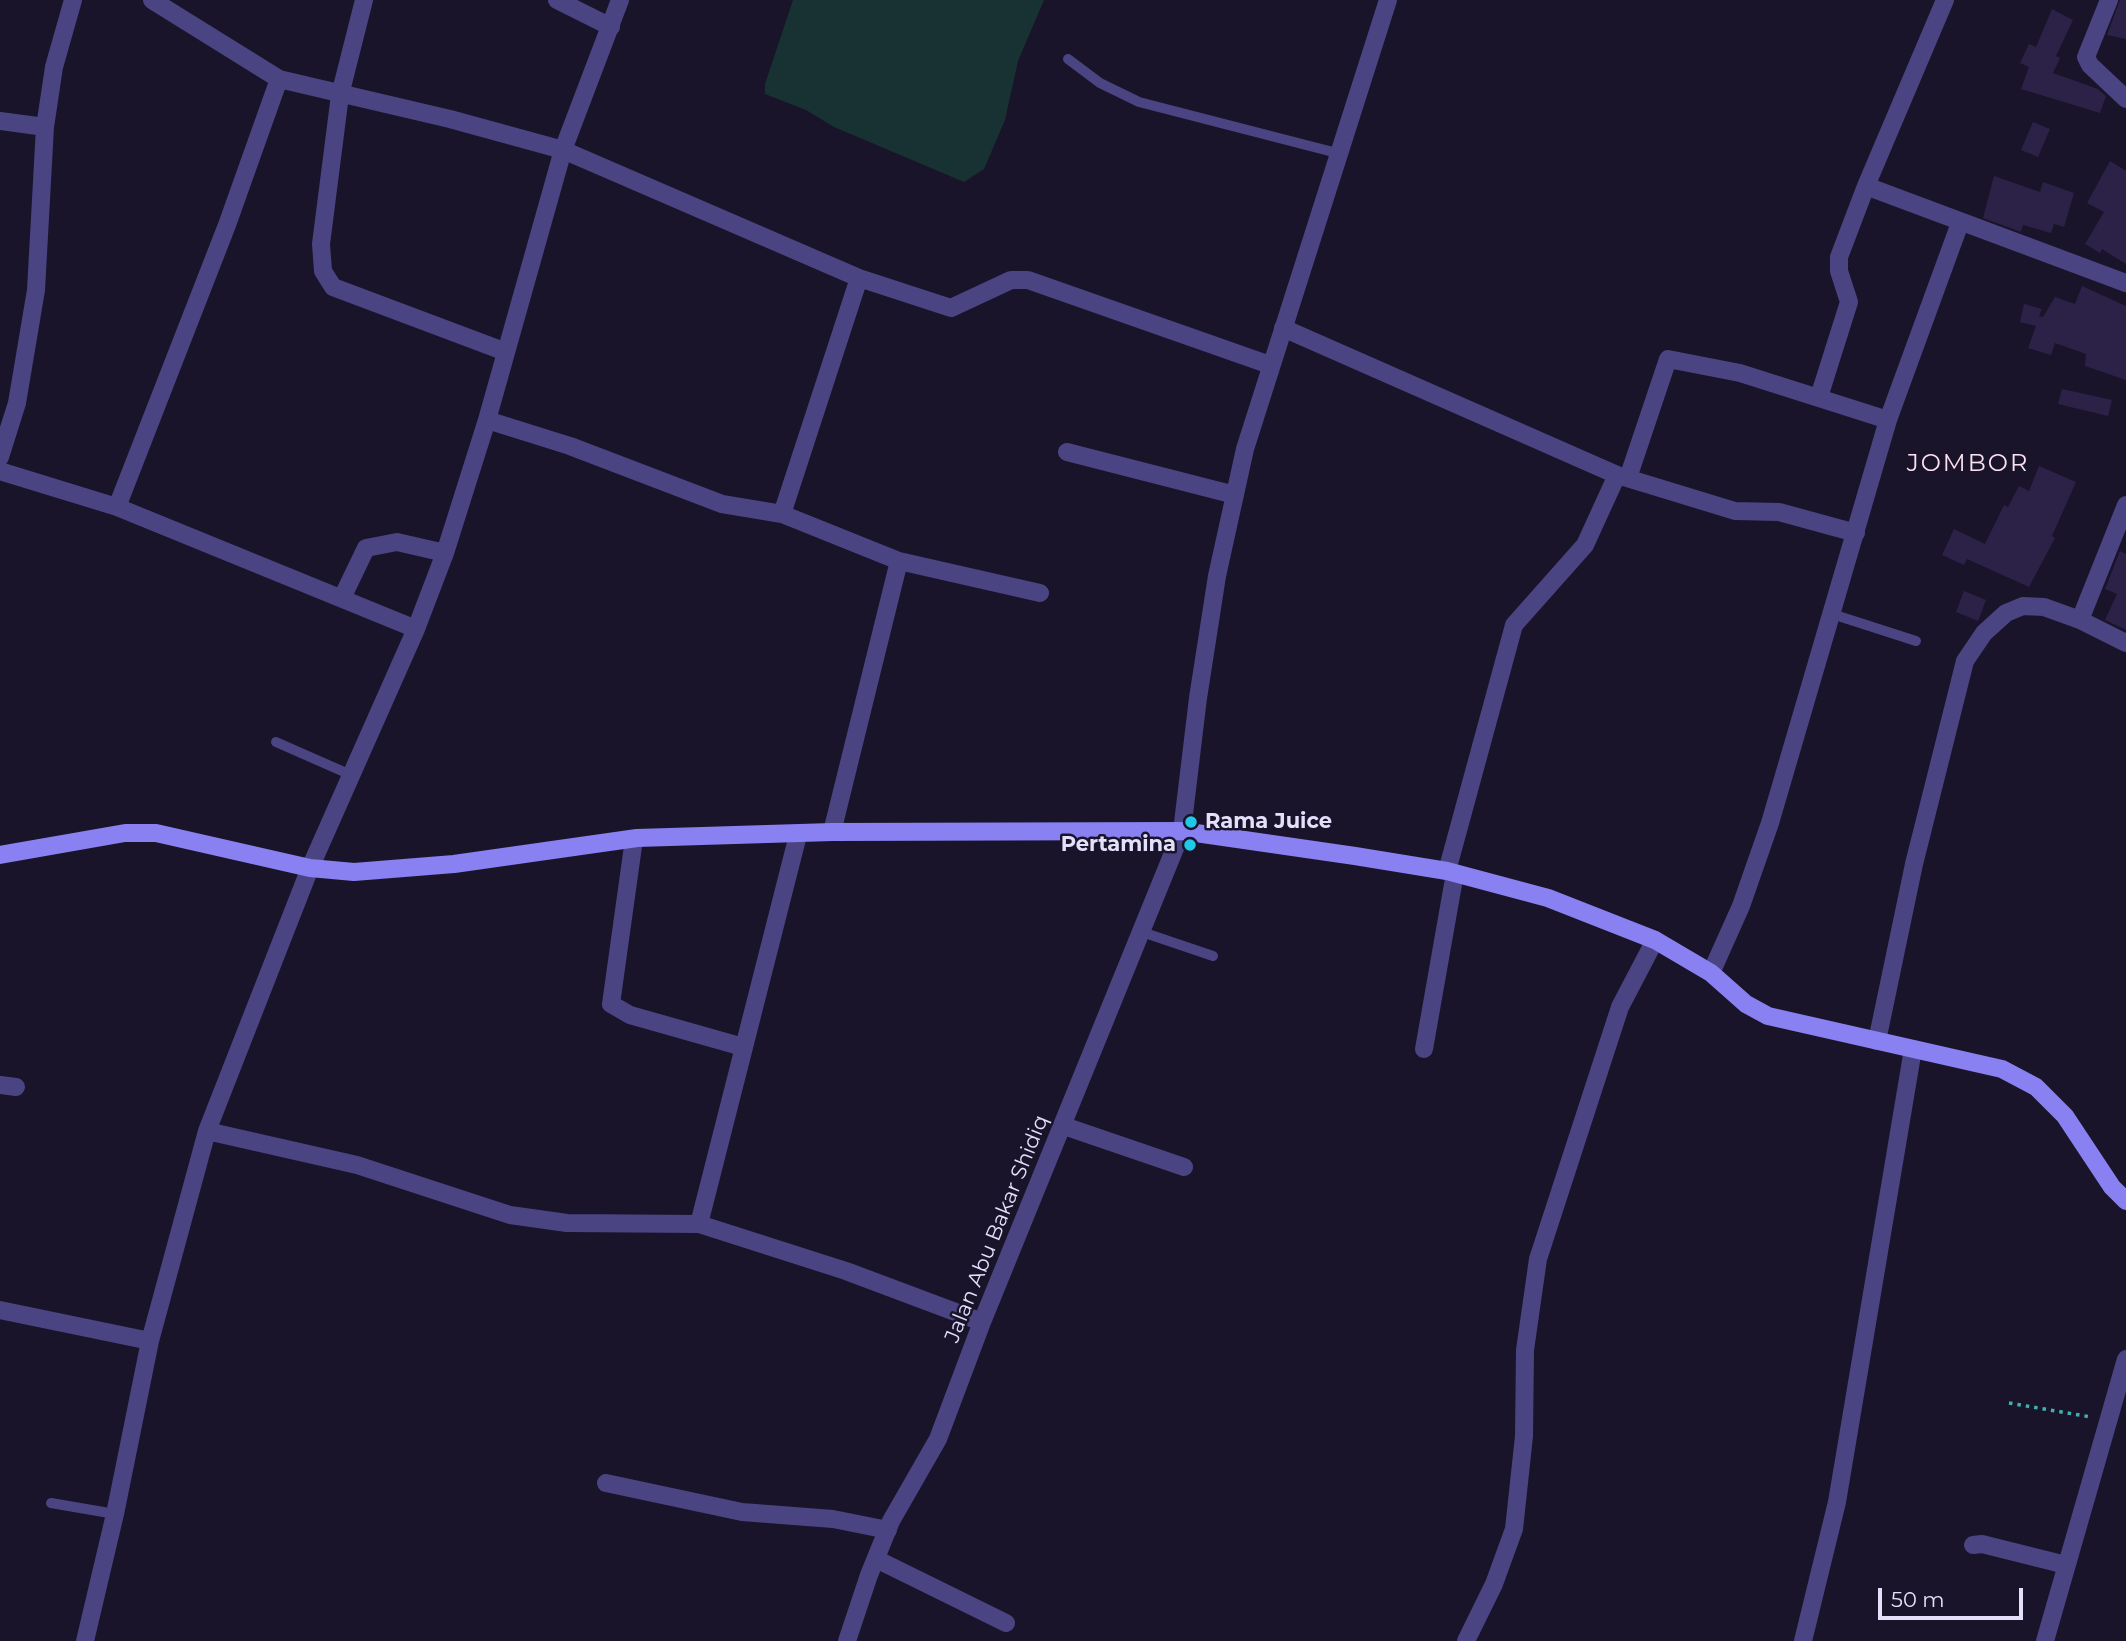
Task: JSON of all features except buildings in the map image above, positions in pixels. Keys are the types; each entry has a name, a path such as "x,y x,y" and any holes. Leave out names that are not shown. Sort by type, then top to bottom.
{"street":[{"path":"0,457 17,403 39,267 45,127 54,67 73,0"},
{"path":"152,0 279,79 450,119 563,150 859,278 951,308 1011,281 1028,280 1270,365"},
{"path":"364,0 340,95 321,244 321,258 328,282 333,287 506,352"},
{"path":"557,0 611,27"},
{"path":"85,1641 115,1514 150,1341 207,1131 310,868 416,629 445,553 487,420 563,150 621,0"},
{"name":"Jalan Abu Bakar Shidiq","path":"847,1641 888,1530 938,1438 982,1322 1182,831 1200,684 1217,576 1235,495 1270,365 1388,0"},
{"path":"1819,397 1849,300 1839,271 1839,257 1945,0"},
{"path":"2109,0 2086,57 2090,65 2126,99"},
{"path":"117,507 227,225 279,79"},
{"path":"0,121 45,127"},
{"path":"1867,186 2126,283"},
{"path":"1711,973 1741,906 1770,823 1888,420 1961,223"},
{"path":"782,514 859,278"},
{"path":"1283,328 1623,477 1735,511 1779,512 1856,533"},
{"path":"1424,1049 1451,872 1514,625 1585,545 1623,477 1668,359 1740,373 1888,420"},
{"path":"487,420 570,446 722,504 782,514 899,561 1040,593"},
{"path":"1067,452 1235,495"},
{"path":"0,471 117,507 416,629"},
{"path":"2080,620 2126,505"},
{"path":"342,598 366,548 397,542 445,553"},
{"path":"832,832 899,561"},
{"path":"1877,1041 1909,888 1965,661 2006,612 2023,606 2044,607 2080,620 2126,643"},
{"path":"0,855 125,833 156,833 310,868 354,872 454,864 634,839 832,832 1182,831 1451,872 1548,898 1655,940 1711,973 1746,1004 1768,1016 2002,1069 2036,1087 2065,1116 2112,1187 2126,1201"},
{"path":"699,1224 799,835"},
{"path":"634,839 611,1004 630,1015 743,1047"},
{"path":"1466,1641 1494,1584 1514,1529 1524,1436 1525,1350 1538,1259 1619,1007 1655,940"},
{"path":"1803,1641 1837,1502 1913,1049"},
{"path":"1064,1126 1184,1167"},
{"path":"207,1131 357,1165 510,1214 567,1223 699,1224 846,1272 982,1322"},
{"path":"0,1310 150,1341"},
{"path":"2045,1641 2126,1359"},
{"path":"606,1483 742,1512 833,1519 888,1530"},
{"path":"1973,1545 1982,1544 2066,1565"},
{"path":"876,1559 1006,1623"}],"lane":[{"path":"1068,59 1100,83 1139,102 1337,153"},
{"path":"1832,614 1916,642"},
{"path":"275,742 351,775"},
{"path":"1142,932 1213,956"},
{"path":"51,1503 115,1514"}],"path":[{"path":"2010,1403 2107,1420"}],"green space":[{"path":"793,0 1044,0 1018,61 1005,120 984,169 964,182 834,127 806,110 765,94 765,84"}],"place":[{"name":"Rama Juice","path":"1191,822"},
{"name":"Pertamina","path":"1190,845"}],"district":[{"name":"JOMBOR","path":"1968,464"}]}
